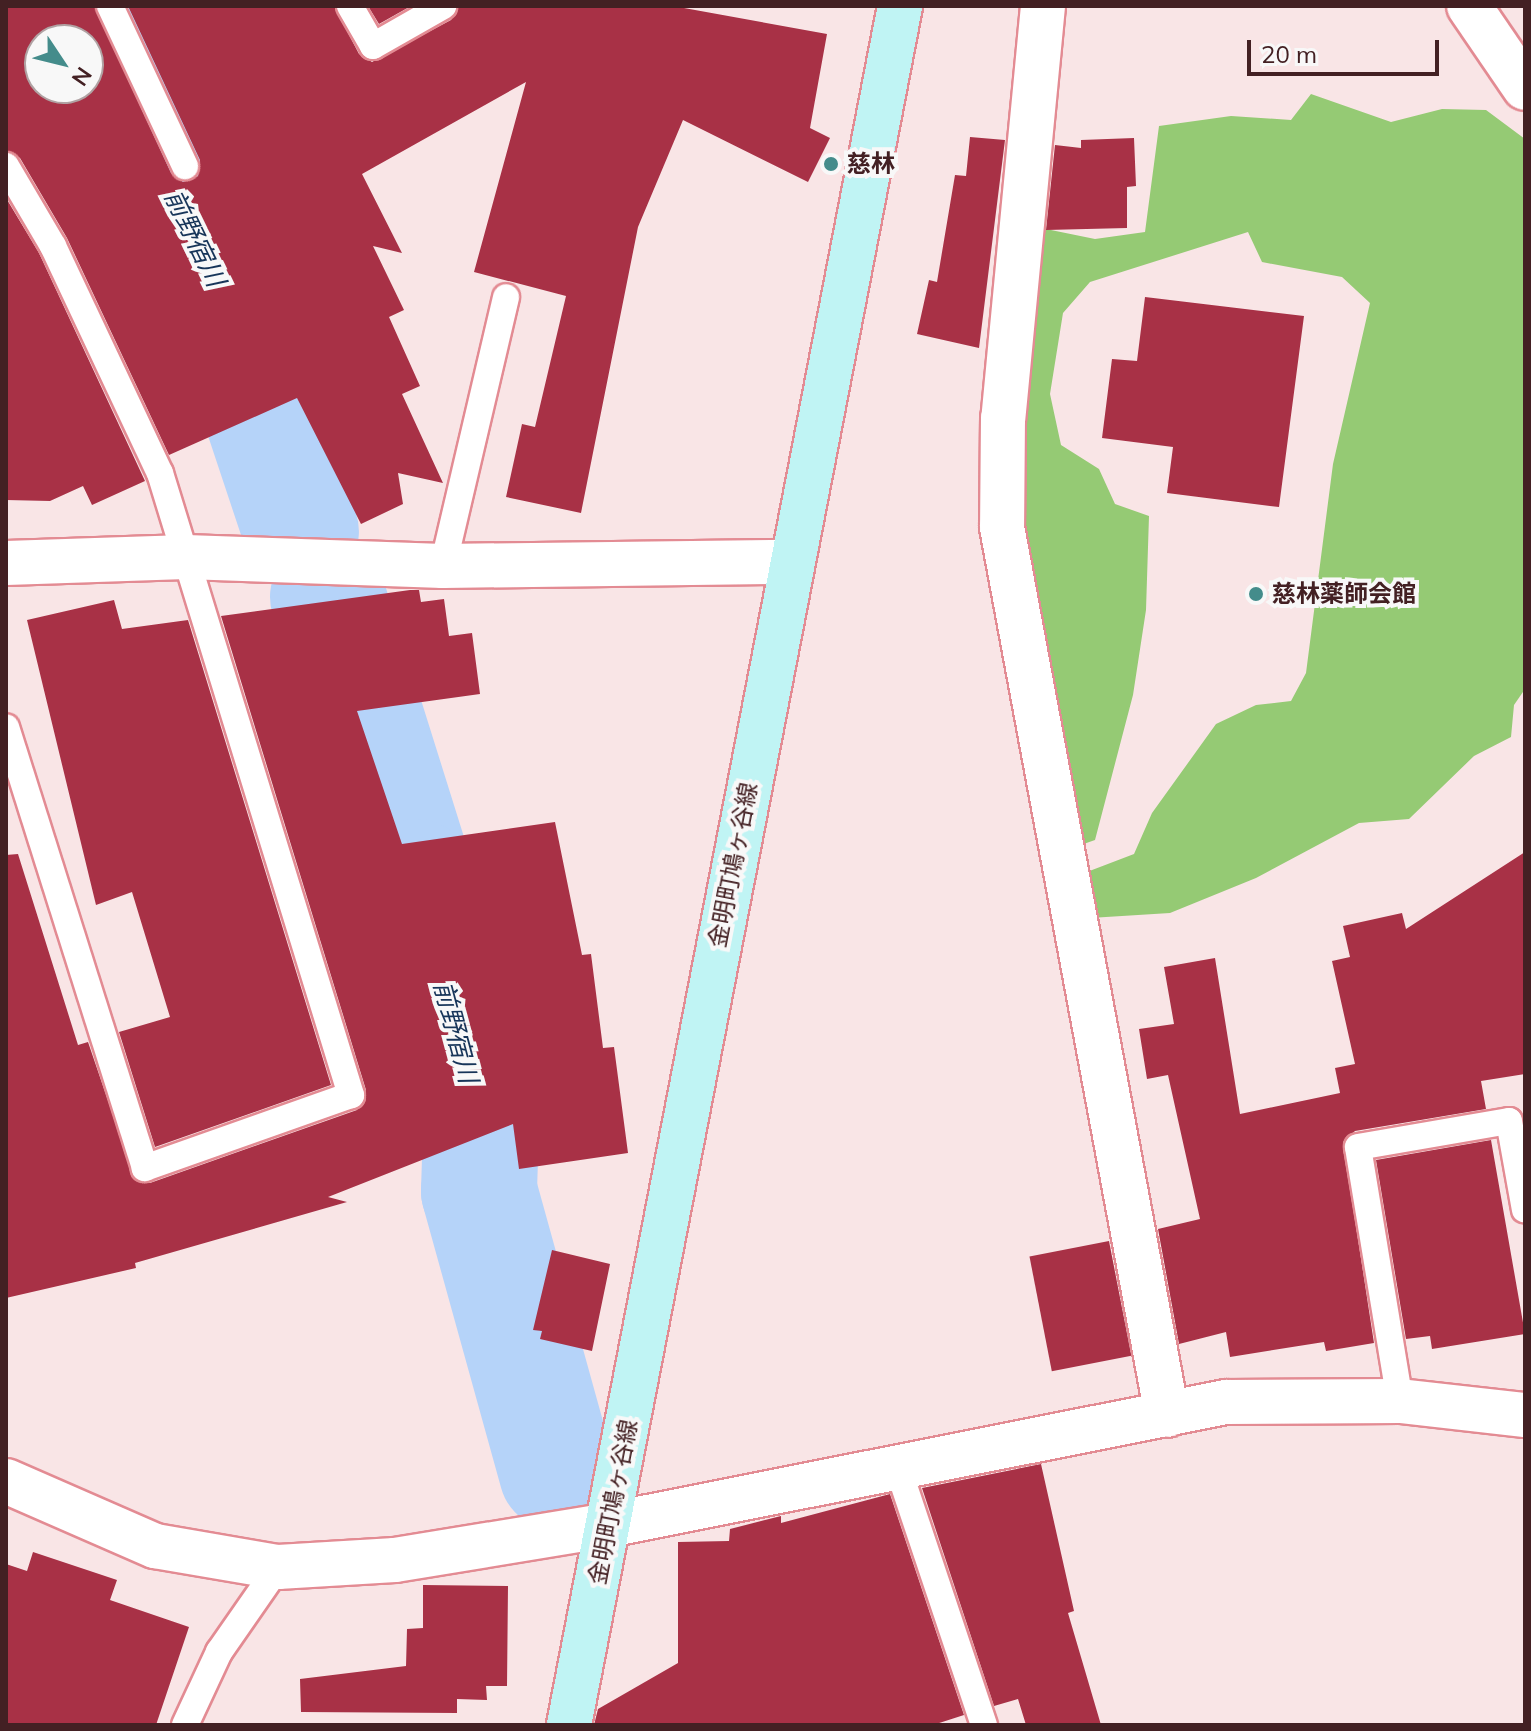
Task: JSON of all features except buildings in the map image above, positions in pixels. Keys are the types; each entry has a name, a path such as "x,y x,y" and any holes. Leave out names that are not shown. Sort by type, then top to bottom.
{"main road":[{"name":"金明町鳩ヶ谷線","path":"569,1725 900,6"}],"street":[{"path":"1043,6 1003,418 1002,527 1167,1415"},
{"path":"1469,6 1518,62"},
{"path":"6,563 186,557 443,566 791,562"},
{"path":"6,1481 155,1546 278,1567 395,1560 608,1525 1226,1402 1400,1401 1525,1415"}],"lane":[{"path":"110,6 185,166"},
{"path":"350,6 373,46 443,6"},
{"path":"6,166 53,246 160,473 351,1095 145,1168 6,727"},
{"path":"443,566 506,297"},
{"path":"1400,1401 1358,1147 1509,1121 1525,1210"},
{"path":"898,1468 984,1725"},
{"path":"185,1725 219,1652 278,1567"}],"green space":[{"path":"1311,94 1391,122 1442,109 1486,110 1525,139 1525,689 1514,705 1511,737 1474,756 1409,819 1359,823 1256,878 1170,913 1090,918 1079,875 1134,854 1152,813 1216,724 1256,705 1291,701 1306,673 1333,464 1370,303 1342,277 1262,262 1248,232 1090,282 1063,313 1050,394 1061,445 1099,469 1115,504 1149,516 1146,610 1133,695 1095,840 1075,847 1017,506 1038,250 1046,229 1095,239 1145,232 1159,126 1231,116 1291,120"}],"waterway":[{"name":"前野宿川","path":"71,6 210,258 301,531"},
{"name":"前野宿川","path":"328,597 416,877 481,1127 479,1191 557,1472"}],"place":[{"name":"慈林","path":"831,164"},
{"name":"慈林薬師会館","path":"1256,594"}]}
